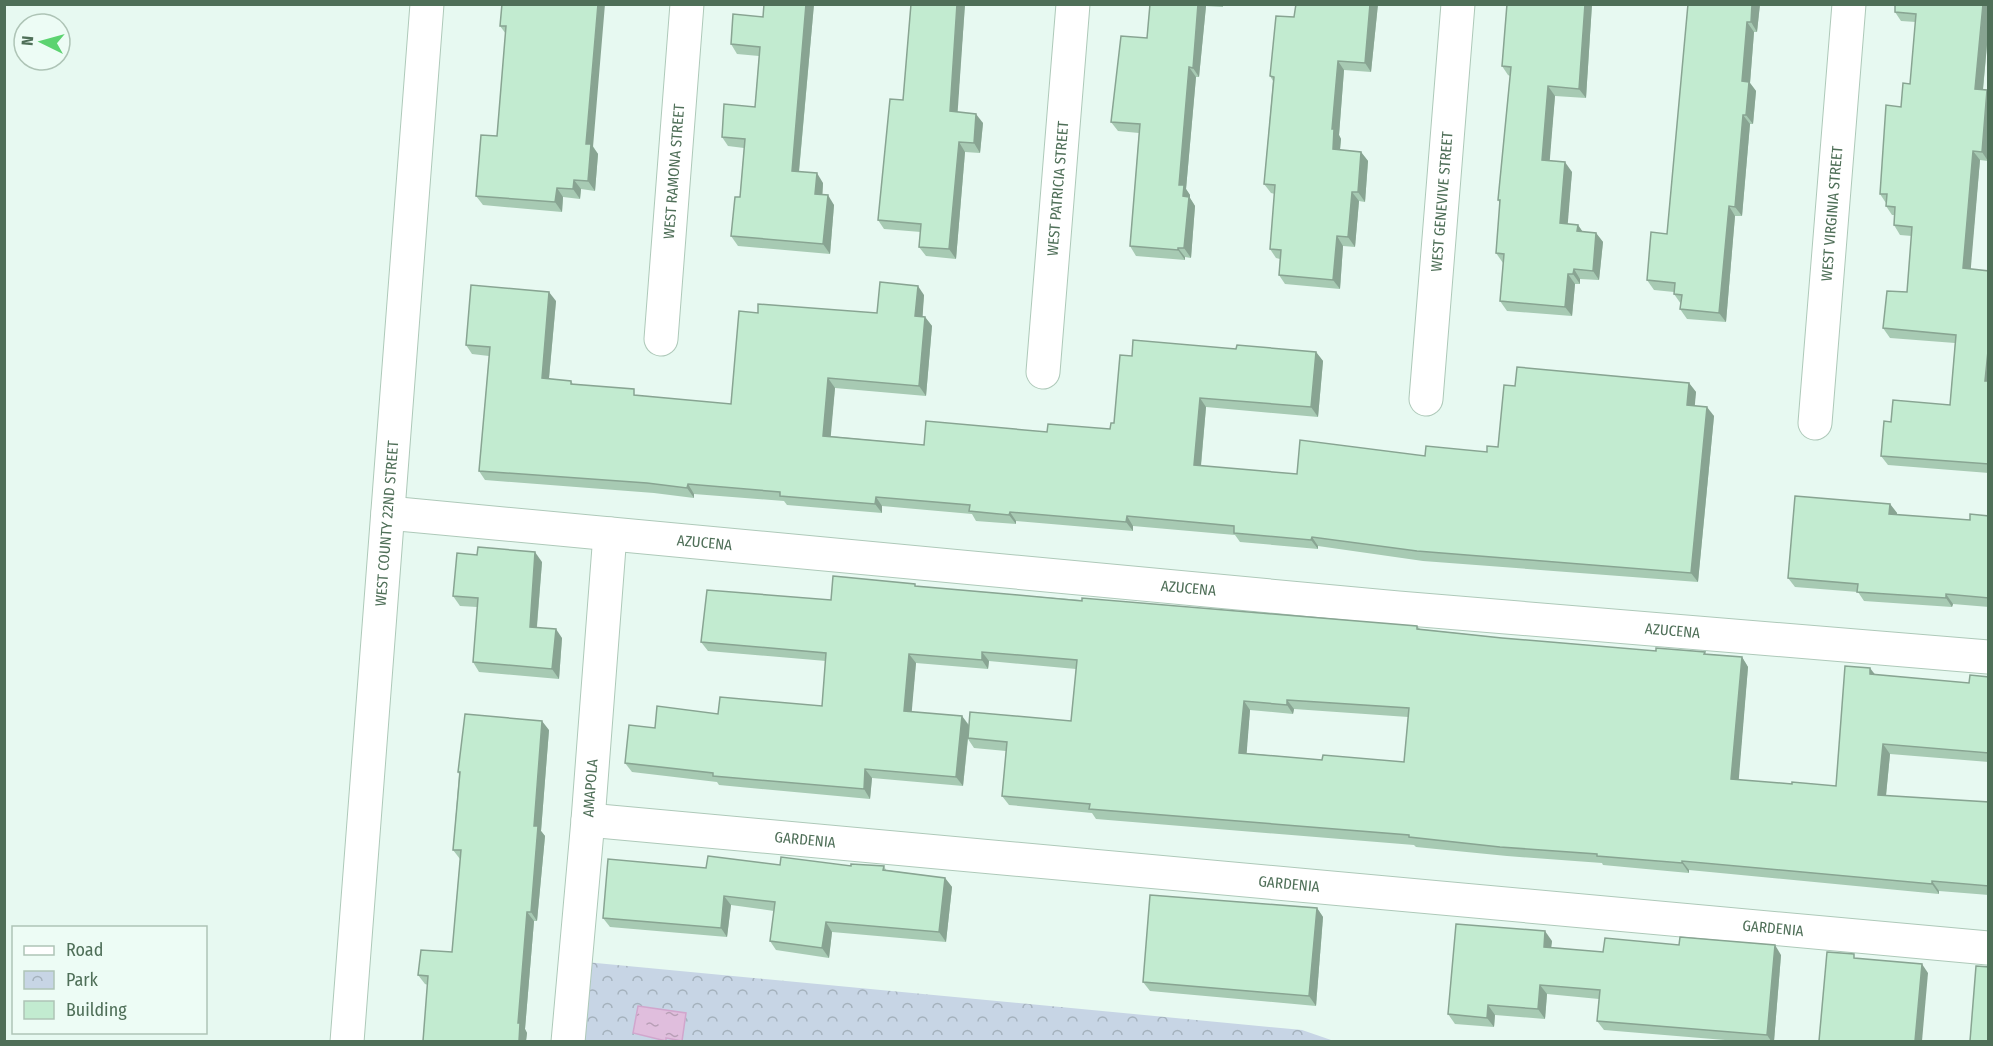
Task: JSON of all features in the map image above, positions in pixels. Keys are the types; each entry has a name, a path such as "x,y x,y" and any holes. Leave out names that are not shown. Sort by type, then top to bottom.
{"street":[{"name":"WEST COUNTY 22ND STREET","path":"347,1041 427,4"},
{"name":"WEST RAMONA STREET","path":"661,339 687,4"},
{"name":"WEST PATRICIA STREET","path":"1043,372 1073,4"},
{"name":"WEST GENEVIVE STREET","path":"1426,399 1458,4"},
{"name":"WEST VIRGINIA STREET","path":"1815,423 1849,4"},
{"name":"AZUCENA","path":"388,513 1386,607 1989,657"},
{"name":"AMAPOLA","path":"568,1041 610,534"},
{"name":"GARDENIA","path":"588,820 1989,948"}],"green space":[{"path":"575,961 1302,1030 1334,1041 568,1042"}],"water":[{"path":"638,1006 686,1013 682,1041 666,1038 666,1041 633,1033"}],"building":[{"path":"502,4 598,4 586,144 591,144 588,181 574,180 573,189 557,188 555,202 476,196 481,135 497,136 506,26 500,26"},
{"path":"764,4 806,4 792,171 817,173 815,194 828,195 823,244 731,236 735,197 740,197 745,139 722,137 724,104 755,107 760,47 731,44 733,14 763,17"},
{"path":"911,4 957,4 950,111 976,114 974,143 959,142 949,249 919,247 921,224 878,220 890,99 903,100"},
{"path":"1150,4 1198,4 1193,68 1189,67 1179,185 1184,185 1183,196 1189,197 1184,248 1178,248 1178,250 1130,246 1140,124 1111,122 1121,36 1147,38"},
{"path":"1296,4 1370,4 1365,63 1338,61 1332,129 1334,129 1333,149 1361,152 1358,192 1352,192 1348,237 1337,236 1333,280 1279,275 1281,250 1270,249 1275,185 1264,184 1274,77 1270,76 1276,16 1294,17"},
{"path":"1507,4 1585,4 1579,89 1548,86 1542,160 1565,162 1560,223 1578,225 1577,231 1596,233 1593,271 1574,269 1573,274 1568,274 1565,307 1500,301 1504,254 1496,253 1500,200 1498,200 1511,67 1502,66"},
{"path":"1688,4 1752,4 1751,22 1747,22 1742,81 1749,82 1746,115 1743,115 1735,207 1729,206 1719,313 1680,309 1682,295 1674,294 1675,283 1647,280 1651,232 1667,234"},
{"path":"1895,4 1983,4 1975,89 1987,90 1982,152 1973,151 1963,268 1989,271 1989,341 1985,381 1989,381 1989,464 1881,456 1884,421 1891,422 1893,400 1950,405 1956,335 1883,328 1887,291 1907,292 1912,227 1894,225 1895,207 1886,206 1887,194 1880,194 1886,105 1901,107 1903,83 1910,84 1916,14 1895,12"},
{"path":"880,282 918,286 915,316 925,317 919,386 828,378 823,436 924,445 926,421 1047,432 1048,424 1110,429 1111,423 1114,423 1120,355 1132,356 1133,340 1236,349 1237,345 1316,352 1311,407 1200,398 1194,465 1297,474 1300,440 1425,456 1426,446 1487,452 1487,446 1498,447 1504,385 1515,386 1517,367 1689,383 1687,405 1707,407 1691,573 1417,551 1312,537 1311,540 1234,533 1234,526 1127,516 1126,522 1010,512 1009,515 969,511 970,505 876,497 875,504 780,496 780,492 688,484 687,488 479,471 490,347 466,345 471,285 549,292 542,378 571,381 571,384 634,389 634,395 731,404 739,311 758,313 758,304 877,313"},
{"path":"1795,496 1890,504 1889,514 1970,520 1970,514 1989,516 1989,598 1946,594 1946,598 1857,592 1858,584 1788,578"},
{"path":"478,547 535,552 530,627 556,629 552,669 473,662 478,598 453,596 457,553 477,555"},
{"path":"833,576 1082,601 1082,598 1417,626 1417,629 1502,638 1656,651 1656,648 1742,657 1731,779 1792,784 1792,782 1836,786 1845,666 1870,668 1870,674 1969,683 1970,675 1989,677 1989,753 1883,744 1878,795 1989,802 1989,886 1932,881 1932,884 1682,861 1682,863 1597,856 1597,854 1409,837 1409,835 1089,809 1090,804 1002,796 1007,742 968,738 970,712 1071,721 1077,660 982,652 982,660 909,654 904,711 962,716 956,777 865,769 864,789 713,776 713,773 625,763 629,725 655,728 657,706 718,714 720,697 822,706 826,653 701,642 707,590 831,600","holes":["1287,700 1409,708 1404,762 1323,755 1322,760 1239,753 1244,701 1287,705"]},
{"path":"465,714 542,721 534,826 538,826 531,912 527,912 518,1023 520,1023 519,1041 423,1041 428,976 418,975 421,950 452,952 461,850 453,850 460,772 458,772"},
{"path":"708,856 780,865 781,857 851,866 851,864 884,866 883,870 945,878 939,932 826,922 822,948 770,941 775,902 724,896 721,928 603,918 608,859 706,868"},
{"path":"1150,895 1317,908 1309,996 1143,982"},
{"path":"1456,924 1545,931 1544,947 1603,952 1605,938 1679,945 1680,937 1775,945 1767,1035 1597,1021 1600,990 1540,985 1538,1009 1488,1005 1487,1018 1448,1014"},
{"path":"1827,952 1854,954 1854,958 1922,964 1915,1041 1819,1041"},
{"path":"1976,966 1989,967 1989,1041 1970,1041"}]}
